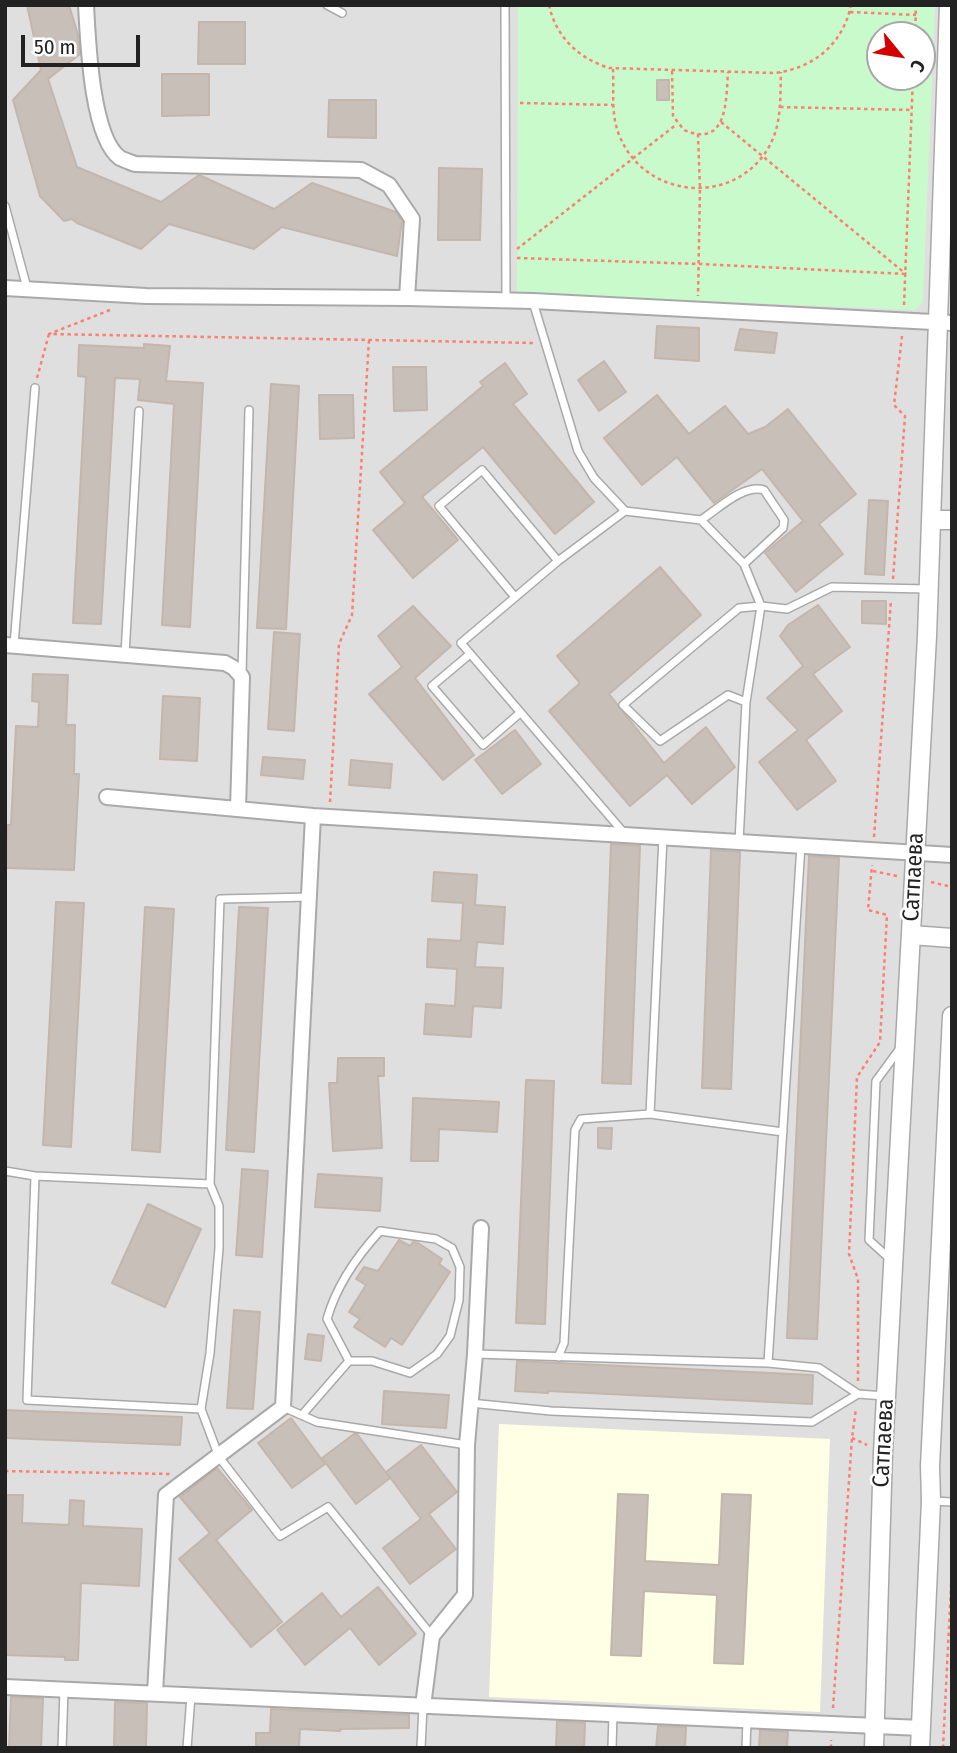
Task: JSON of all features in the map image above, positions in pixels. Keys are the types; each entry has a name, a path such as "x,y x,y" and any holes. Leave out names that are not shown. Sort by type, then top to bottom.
{"street":[{"path":"86,5 90,74 97,110 108,143 119,157 135,164 362,170 389,184 412,219 407,298"},
{"name":"Сатпаева","path":"874,1748 886,1396 931,520 945,323 949,5"},
{"path":"5,288 146,296 533,301 945,323"},
{"path":"931,520 952,520"},
{"path":"10,645 225,663 234,668 242,677 238,808"},
{"path":"107,797 313,816 952,855"},
{"path":"155,1693 166,1495 283,1407 313,816"},
{"path":"911,935 952,938"},
{"name":"Сатпаева","path":"920,1748 931,1501 930,1466 952,1016"},
{"path":"423,1706 432,1636 465,1595 467,1445 475,1354 481,1228"},
{"path":"5,1686 921,1728"}],"lane":[{"path":"327,5 342,13"},
{"path":"506,5 506,300"},
{"path":"5,206 27,288"},
{"path":"533,301 578,451 594,478 625,511 701,520 744,564 761,606 746,702 739,842"},
{"path":"10,645 35,388"},
{"path":"242,677 249,410"},
{"path":"125,654 139,411"},
{"path":"515,597 439,506 482,470 558,561"},
{"path":"701,520 742,493 755,488 764,490 784,520 783,528 744,564"},
{"path":"625,511 558,561 461,643 625,835"},
{"path":"746,702 729,695 660,741 624,705 739,608 788,608 832,587 929,589"},
{"path":"470,654 432,686 483,745 520,713"},
{"path":"650,1114 663,837"},
{"path":"768,1363 801,845"},
{"path":"310,897 220,899 209,1184 219,1206 219,1248 210,1353 201,1409 219,1457 280,1536 328,1507 432,1636"},
{"path":"894,1262 869,1240 876,1082 906,1040"},
{"path":"558,1357 564,1343 575,1130 581,1119 650,1114 783,1132"},
{"path":"5,1171 34,1176 209,1184"},
{"path":"34,1176 27,1400 201,1409"},
{"path":"302,1415 349,1361 372,1361 410,1373 437,1354 450,1336 459,1300 460,1267 453,1248 436,1239 380,1231 366,1245 332,1301 327,1319 349,1361"},
{"path":"475,1354 768,1363 819,1368 858,1394 886,1396"},
{"path":"470,1403 551,1410 812,1422 858,1394"},
{"path":"283,1407 317,1422 467,1445"},
{"path":"931,1501 952,1502"},
{"path":"62,1748 64,1689"},
{"path":"187,1748 191,1695"},
{"path":"421,1748 423,1706"},
{"path":"612,1748 613,1714"},
{"path":"746,1748 747,1720"}],"path":[{"path":"549,5 556,26 572,48 595,64 613,69 728,72 781,72 810,63 830,48 844,28 851,5"},
{"path":"915,21 916,5"},
{"path":"850,12 915,15"},
{"path":"613,69 618,131 633,159 661,181 673,186 700,189 737,179 762,157 777,130 781,72"},
{"path":"672,71 672,107 677,124 684,131 698,134 710,132 721,122 726,110 728,72"},
{"path":"831,1748 852,1438 858,1394 858,1279 849,1254 857,1077 880,1042 887,915 868,911 905,416 894,405 904,321 913,91"},
{"path":"520,103 614,105"},
{"path":"780,107 912,110"},
{"path":"721,122 906,274"},
{"path":"506,258 677,124"},
{"path":"698,134 698,310"},
{"path":"506,258 906,274"},
{"path":"49,334 109,310"},
{"path":"49,334 545,343"},
{"path":"35,388 49,334"},
{"path":"329,817 339,643 352,615 369,340"},
{"path":"5,1472 194,1475"},
{"path":"943,1748 952,1566"}],"shaded area":[{"path":"5,5 952,5 952,1748 5,1748"},
{"path":"499,1424 830,1439 820,1712 489,1697"}],"green space":[{"path":"518,5 935,5 934,21 866,21 866,91 932,91 923,302 915,310 517,293"}],"building":[{"path":"27,5 69,5 78,35 80,54 48,79 77,167 161,202 199,175 274,209 312,183 396,212 402,221 397,256 282,227 254,249 169,224 141,249 72,219 64,221 40,196 13,100 41,70"},
{"path":"199,22 245,22 245,64 198,64"},
{"path":"162,74 209,74 209,115 162,116"},
{"path":"657,80 669,80 669,100 657,100"},
{"path":"329,100 376,100 376,138 328,137"},
{"path":"439,168 482,169 480,240 438,240"},
{"path":"657,326 699,328 699,361 655,358"},
{"path":"740,329 777,333 774,353 735,350"},
{"path":"144,344 170,346 166,381 203,383 190,627 162,625 174,404 138,400 140,379 115,378 101,624 73,623 86,377 78,376 79,345 144,348"},
{"path":"604,361 626,392 599,411 578,380"},
{"path":"505,363 527,394 513,404 594,502 555,534 483,447 422,497 458,540 413,578 373,530 405,503 380,472 483,386 480,382"},
{"path":"393,367 426,367 427,410 394,411"},
{"path":"271,384 299,386 286,629 257,628"},
{"path":"319,395 353,395 354,438 320,439"},
{"path":"657,395 689,434 725,406 748,434 765,427 788,409 856,494 819,524 843,554 796,592 765,553 803,521 762,469 714,503 677,457 642,485 604,438"},
{"path":"869,500 888,501 884,575 865,574"},
{"path":"660,567 701,615 609,694 664,763 706,727 735,767 692,804 667,775 630,806 549,711 580,683 557,656"},
{"path":"862,601 886,601 886,624 862,623"},
{"path":"818,605 850,647 813,674 842,711 806,740 836,781 797,810 759,762 798,730 767,698 803,666 780,636 788,625"},
{"path":"413,606 451,646 415,678 474,755 443,780 369,694 402,667 378,636"},
{"path":"274,632 300,634 294,731 268,729"},
{"path":"33,674 68,675 66,725 75,725 74,774 79,774 74,870 5,868 7,825 11,825 16,726 38,727 39,702 32,701"},
{"path":"163,696 200,698 197,761 160,759"},
{"path":"515,730 541,764 502,794 475,760"},
{"path":"263,757 305,760 303,779 261,775"},
{"path":"351,760 392,764 390,788 349,785"},
{"path":"611,844 640,846 631,1084 602,1083"},
{"path":"711,850 740,852 731,1089 702,1088"},
{"path":"809,856 839,858 817,1339 787,1338"},
{"path":"434,872 477,875 475,905 505,907 503,944 477,942 475,967 503,968 501,1008 473,1006 471,1037 424,1034 426,1004 455,1006 457,969 427,967 428,939 461,941 463,903 432,901"},
{"path":"56,902 84,903 71,1147 43,1145"},
{"path":"145,907 174,909 160,1152 132,1150"},
{"path":"239,907 268,908 254,1152 226,1150"},
{"path":"338,1058 384,1058 384,1076 378,1076 382,1148 333,1151 329,1083 337,1083"},
{"path":"526,1080 554,1081 545,1324 516,1323"},
{"path":"413,1098 499,1102 497,1132 439,1129 438,1161 411,1161"},
{"path":"598,1128 612,1128 611,1149 598,1148"},
{"path":"242,1169 268,1171 262,1257 236,1255"},
{"path":"318,1174 382,1178 380,1211 315,1207"},
{"path":"148,1204 201,1229 165,1307 112,1283"},
{"path":"399,1240 410,1246 413,1242 418,1243 442,1259 439,1264 450,1272 402,1345 391,1338 385,1347 354,1327 360,1319 349,1312 366,1285 356,1279 364,1267 378,1271"},
{"path":"234,1310 260,1312 253,1409 227,1408"},
{"path":"308,1334 324,1336 321,1361 305,1359"},
{"path":"517,1361 813,1375 812,1404 515,1391"},
{"path":"384,1391 449,1395 446,1428 382,1424"},
{"path":"5,1410 182,1417 180,1445 5,1438"},
{"path":"291,1418 325,1464 292,1488 258,1443"},
{"path":"357,1434 390,1478 356,1504 322,1458"},
{"path":"421,1445 457,1492 429,1514 456,1549 410,1584 383,1548 421,1519 386,1472"},
{"path":"217,1468 252,1510 216,1540 282,1622 251,1647 179,1559 210,1533 180,1497"},
{"path":"618,1494 648,1495 645,1561 719,1565 722,1494 751,1495 743,1664 714,1663 717,1595 644,1591 641,1656 611,1655"},
{"path":"5,1495 23,1495 22,1523 69,1525 70,1500 84,1501 83,1526 142,1529 139,1586 81,1583 78,1660 65,1660 65,1657 5,1655"},
{"path":"378,1587 416,1634 379,1665 350,1628 305,1665 277,1630 322,1593 341,1617"},
{"path":"11,1697 43,1698 41,1748 9,1748"},
{"path":"115,1702 147,1703 146,1748 114,1748"},
{"path":"271,1709 409,1715 409,1728 340,1731 300,1729 299,1748 256,1748 256,1733 270,1733"},
{"path":"557,1721 585,1723 584,1748 556,1748"},
{"path":"658,1726 686,1727 685,1748 656,1748"},
{"path":"760,1730 788,1732 787,1748 759,1748"}]}
